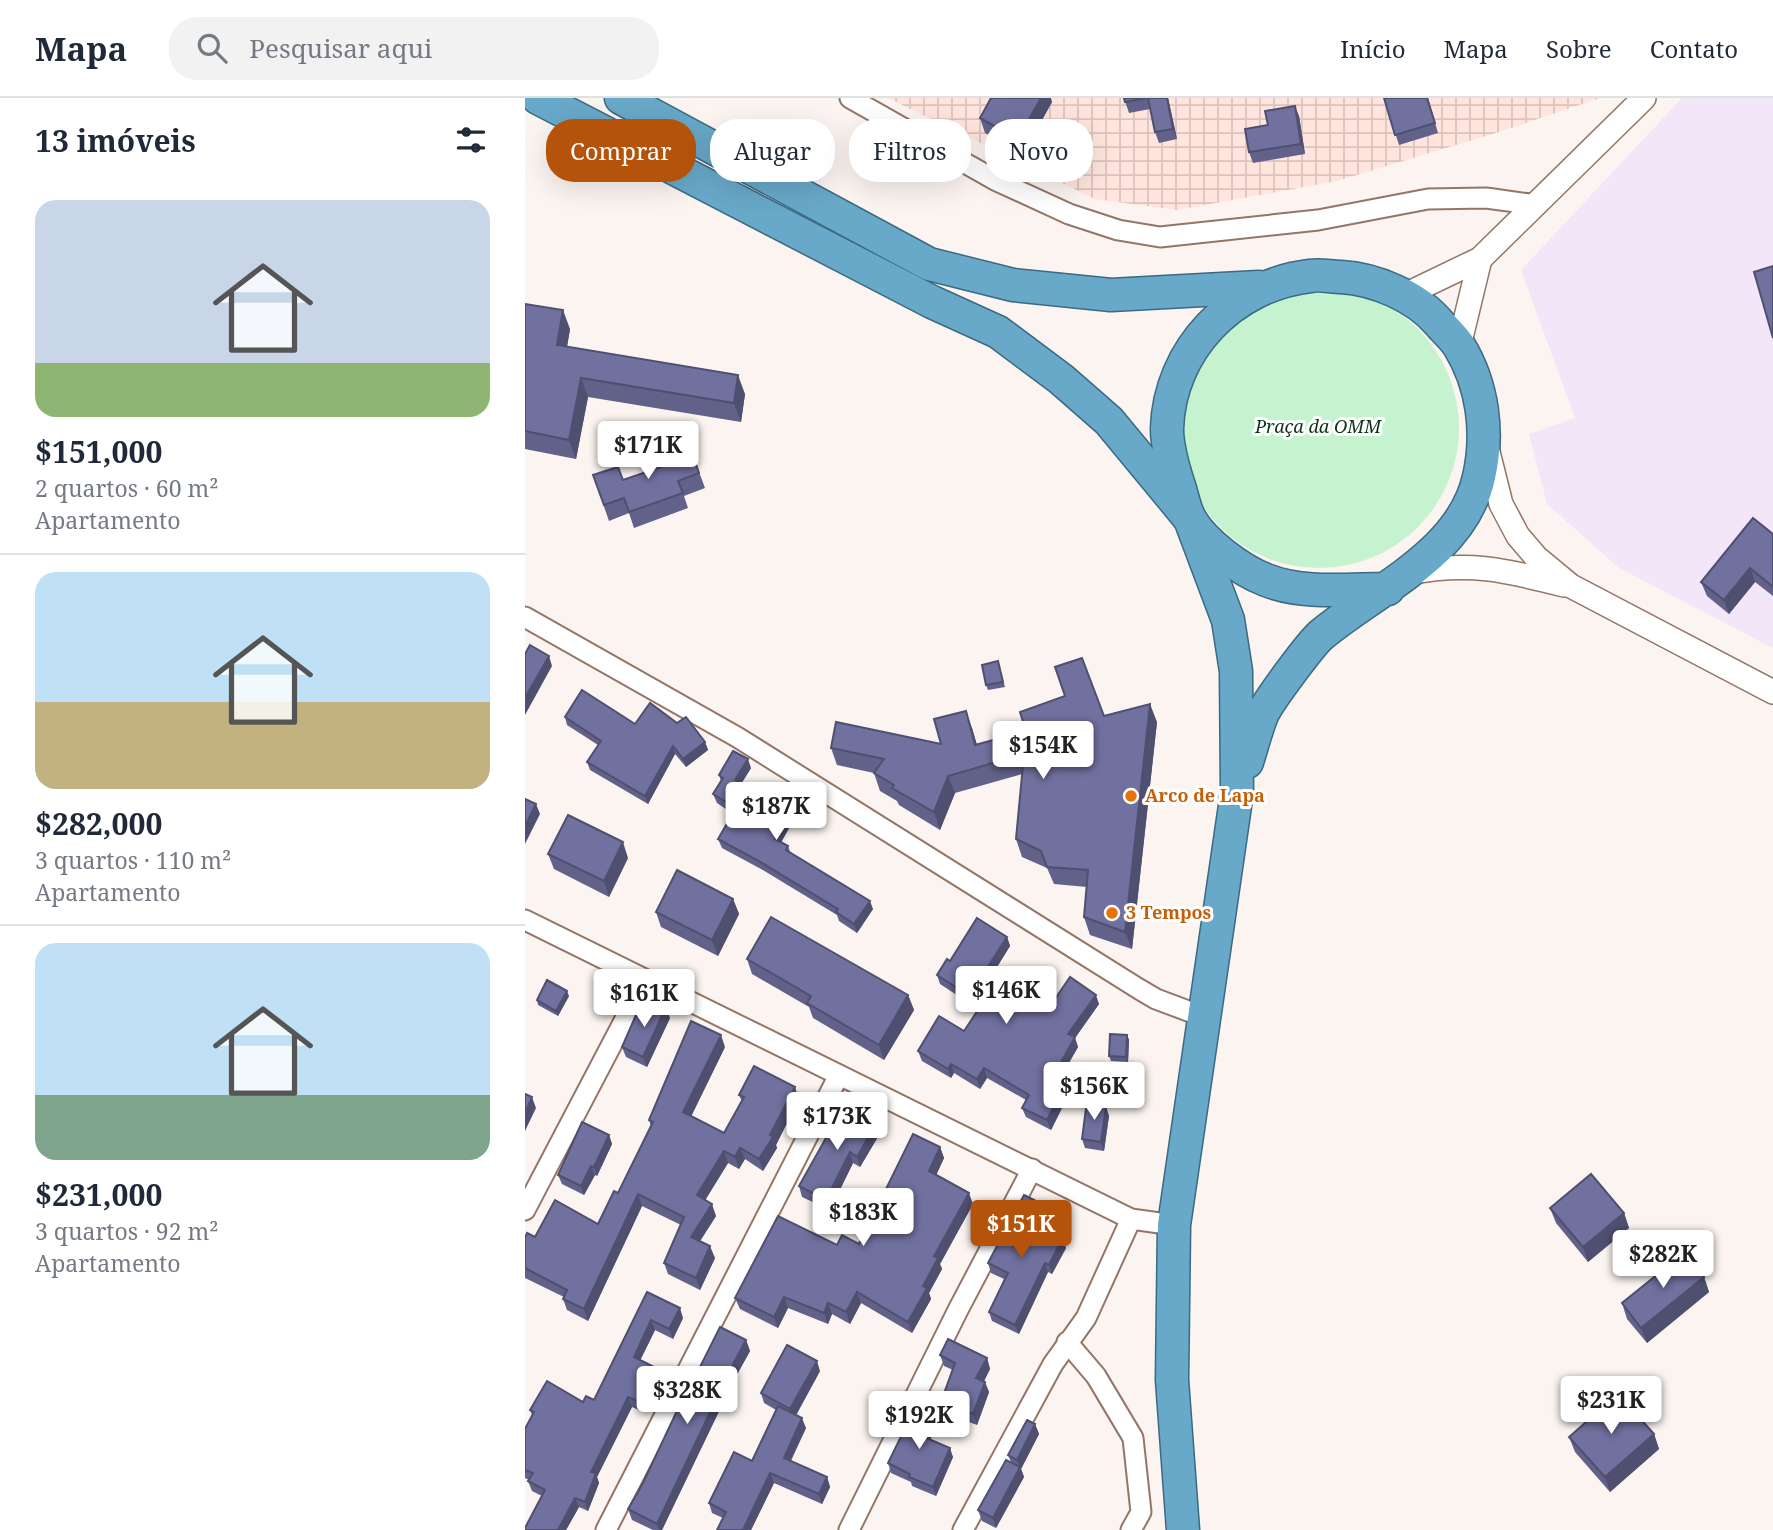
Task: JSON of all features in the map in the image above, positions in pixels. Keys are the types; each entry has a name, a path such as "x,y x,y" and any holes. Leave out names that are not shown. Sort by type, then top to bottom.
{"highway":[{"path":"538,98 932,302 998,332 1061,379 1109,421 1210,543 1234,562 1265,580 1300,590 1397,581"},
{"path":"621,98 929,264 1013,285 1111,295 1263,287 1311,275 1359,278 1405,295 1435,318 1459,346 1480,392 1485,442 1479,480 1463,516 1438,547 1397,581 1319,637 1290,674 1263,712 1237,792"},
{"path":"1183,1530 1172,1380 1174,1225 1237,792 1236,671 1228,620 1175,474 1167,430 1174,385 1194,344 1225,310 1263,287"}],"street":[{"path":"850,98 995,180 1069,214 1118,230 1160,237 1318,220 1428,199 1486,198 1537,205"},
{"path":"1405,295 1480,259 1644,98"},
{"path":"1459,346 1480,259"},
{"path":"1485,442 1501,504 1518,536 1536,557 1570,586 1773,692"},
{"path":"1397,581 1442,566 1476,566 1570,586"},
{"path":"525,617 737,737 1139,989 1156,999 1203,1017"},
{"path":"525,920 1131,1219 1174,1225"},
{"path":"525,1210 645,981"},
{"path":"606,1530 839,1075"},
{"path":"849,1530 958,1310 1032,1169"},
{"path":"963,1530 1053,1364 1086,1318 1131,1219"},
{"path":"1067,1342 1097,1376 1133,1438 1140,1512 1131,1530"}],"shaded area":[{"path":"888,98 1600,98 1337,181 1177,210 1095,199 1060,182 1093,182 1093,119 985,119 985,145 971,138 971,119 931,119"},
{"path":"1682,98 1773,98 1773,648 1619,568 1547,504 1529,434 1575,418 1521,270"}],"green space":[{"name":"Praça da OMM","path":"1319,288 1360,294 1397,312 1418,329 1435,350 1453,387 1459,428 1453,469 1435,506 1418,527 1397,544 1360,562 1319,568 1278,562 1241,544 1220,527 1203,506 1185,469 1179,428 1185,387 1203,350 1220,329 1241,312 1278,294"}],"building":[{"path":"991,98 1041,98 1029,119 985,121 980,118"},
{"path":"1124,98 1147,98 1125,102"},
{"path":"1148,98 1167,98 1173,129 1155,132"},
{"path":"1384,98 1427,98 1435,123 1395,135"},
{"path":"1295,106 1301,144 1249,152 1245,129 1268,125 1265,111"},
{"path":"1773,266 1773,338 1754,272"},
{"path":"525,304 563,310 557,345 738,375 734,403 581,378 569,440 525,431"},
{"path":"689,445 699,473 678,481 683,493 629,512 624,498 604,505 593,475 618,467 623,480 664,466 660,455"},
{"path":"1753,518 1773,534 1773,587 1750,568 1724,600 1701,582"},
{"path":"530,645 549,656 525,698 525,654"},
{"path":"1082,658 1104,716 1150,704 1125,932 1084,917 1088,870 1047,867 1041,851 1016,839 1024,754 948,776 934,812 892,788 894,785 874,773 884,759 831,748 836,722 941,744 934,719 966,711 975,745 1026,731 1020,712 1065,696 1055,667"},
{"path":"998,661 1003,682 986,685 982,665"},
{"path":"582,690 635,724 650,703 677,723 686,717 705,742 683,759 673,746 645,796 587,762 601,741 565,717"},
{"path":"733,751 748,759 735,780 790,812 775,839 788,846 786,850 870,901 854,924 836,912 838,909 718,839 736,808 713,794 723,778 719,775"},
{"path":"525,799 536,804 525,826"},
{"path":"568,815 623,842 604,881 548,854"},
{"path":"677,870 733,899 712,940 656,912"},
{"path":"771,917 908,995 879,1045 807,1003 811,996 747,959"},
{"path":"977,918 1007,937 980,979 1021,1007 1032,989 1053,1002 1070,977 1096,995 1068,1034 1075,1037 1050,1082 1063,1088 1047,1120 1022,1108 1029,1095 984,1068 977,1079 951,1064 948,1069 918,1051 939,1016 964,1031 982,1004 937,975 947,959 950,961"},
{"path":"547,980 567,991 556,1011 537,1000"},
{"path":"650,999 666,1007 643,1057 622,1047 636,1015 641,1017"},
{"path":"691,1021 721,1035 683,1112 724,1133 744,1097 739,1095 754,1066 795,1087 770,1135 773,1137 759,1159 740,1148 735,1157 724,1151 697,1195 712,1204 691,1237 710,1246 696,1278 664,1263 684,1217 638,1194 584,1309 563,1299 567,1290 525,1268 525,1238 527,1233 535,1237 555,1200 598,1224 614,1191 618,1193 653,1122 649,1120"},
{"path":"1110,1034 1127,1035 1126,1057 1109,1056"},
{"path":"525,1094 532,1097 525,1113"},
{"path":"1087,1101 1106,1107 1101,1142 1082,1139"},
{"path":"844,1106 875,1125 857,1157 850,1152 826,1200 799,1186"},
{"path":"582,1122 609,1135 594,1167 591,1166 581,1186 558,1175"},
{"path":"913,1134 940,1147 929,1171 969,1193 934,1256 938,1258 923,1286 927,1288 908,1322 857,1292 846,1312 828,1303 824,1313 784,1297 774,1317 735,1298 778,1216 837,1245 842,1235 859,1244"},
{"path":"1591,1174 1624,1213 1583,1247 1550,1208"},
{"path":"1024,1195 1042,1204 1032,1223 1062,1239 1049,1265 1045,1263 1015,1325 989,1312 1008,1273 988,1263"},
{"path":"1684,1253 1704,1277 1641,1328 1622,1303"},
{"path":"647,1292 680,1308 669,1329 651,1320 634,1357 656,1368 640,1402 628,1397 591,1472 596,1473 585,1502 575,1498 558,1530 525,1530 545,1490 528,1481 533,1473 525,1470 525,1429 534,1412 530,1410 547,1381 583,1402 586,1396 594,1400"},
{"path":"720,1327 746,1340 657,1524 628,1509"},
{"path":"948,1339 987,1358 976,1378 985,1382 973,1414 941,1402 955,1363 940,1355"},
{"path":"787,1345 817,1361 790,1409 761,1393"},
{"path":"1618,1394 1654,1434 1605,1477 1569,1437"},
{"path":"778,1406 802,1418 784,1458 827,1477 819,1494 770,1473 743,1530 717,1530 726,1512 709,1503 734,1452 752,1461"},
{"path":"914,1410 933,1418 924,1437 950,1448 933,1487 909,1477 910,1474 888,1463"},
{"path":"1027,1420 1035,1424 1017,1460 1008,1455"},
{"path":"1006,1460 1020,1467 993,1518 978,1510"}],"place":[{"name":"Arco de Lapa","path":"1131,796"},
{"name":"3 Tempos","path":"1112,913"}]}
